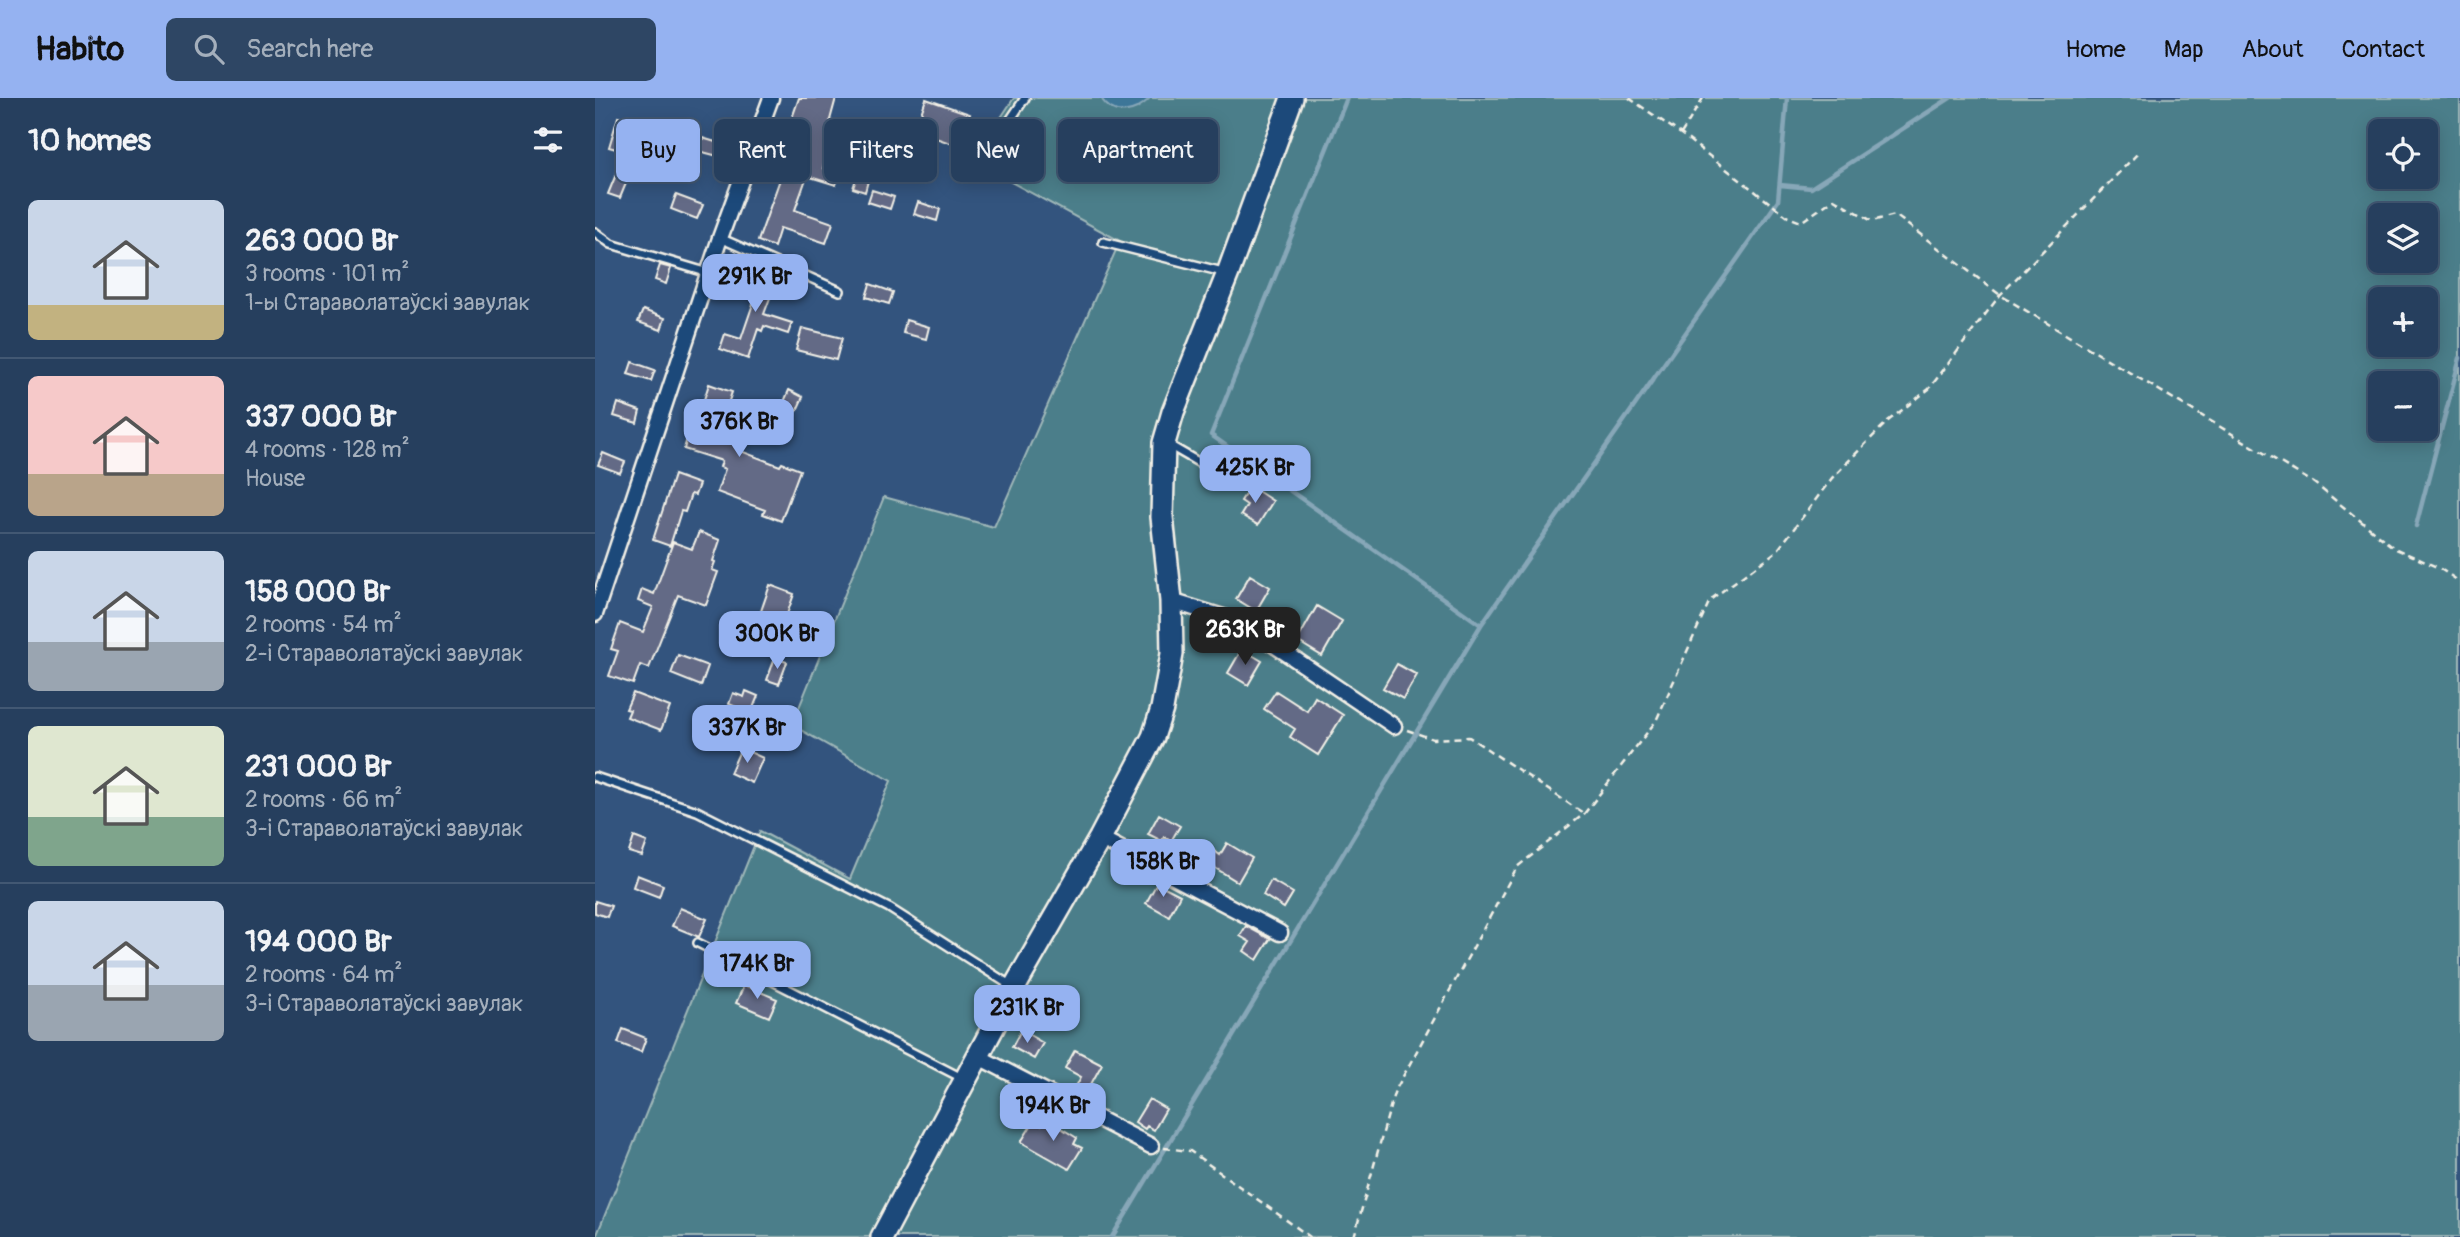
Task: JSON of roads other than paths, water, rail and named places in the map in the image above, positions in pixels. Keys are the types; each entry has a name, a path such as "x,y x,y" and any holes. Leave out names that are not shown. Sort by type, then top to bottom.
{"street":[{"path":"595,614 720,239 771,98"},
{"path":"882,1237 964,1079 1140,765 1163,709 1172,654 1171,601 1163,517 1164,443 1177,401 1228,273 1292,98"},
{"path":"1171,601 1240,622 1394,726"},
{"path":"1100,838 1280,933"},
{"path":"977,1056 1151,1146"}],"lane":[{"path":"1011,119 1025,98"},
{"path":"595,232 611,244 709,274"},
{"path":"720,239 840,291"},
{"path":"1103,242 1228,273"},
{"path":"1164,443 1236,484"},
{"path":"595,777 697,811 889,908 1014,988"},
{"path":"698,943 964,1079"}],"water":[{"path":"1101,98 1150,98 1125,112 1112,109"}],"waterway":[{"path":"1347,98 1211,435 1481,625"},
{"path":"1112,1237 1481,625 1778,201 1787,98"},
{"path":"1780,185 1811,188 1950,98"},
{"path":"2416,526 2460,358"}]}
